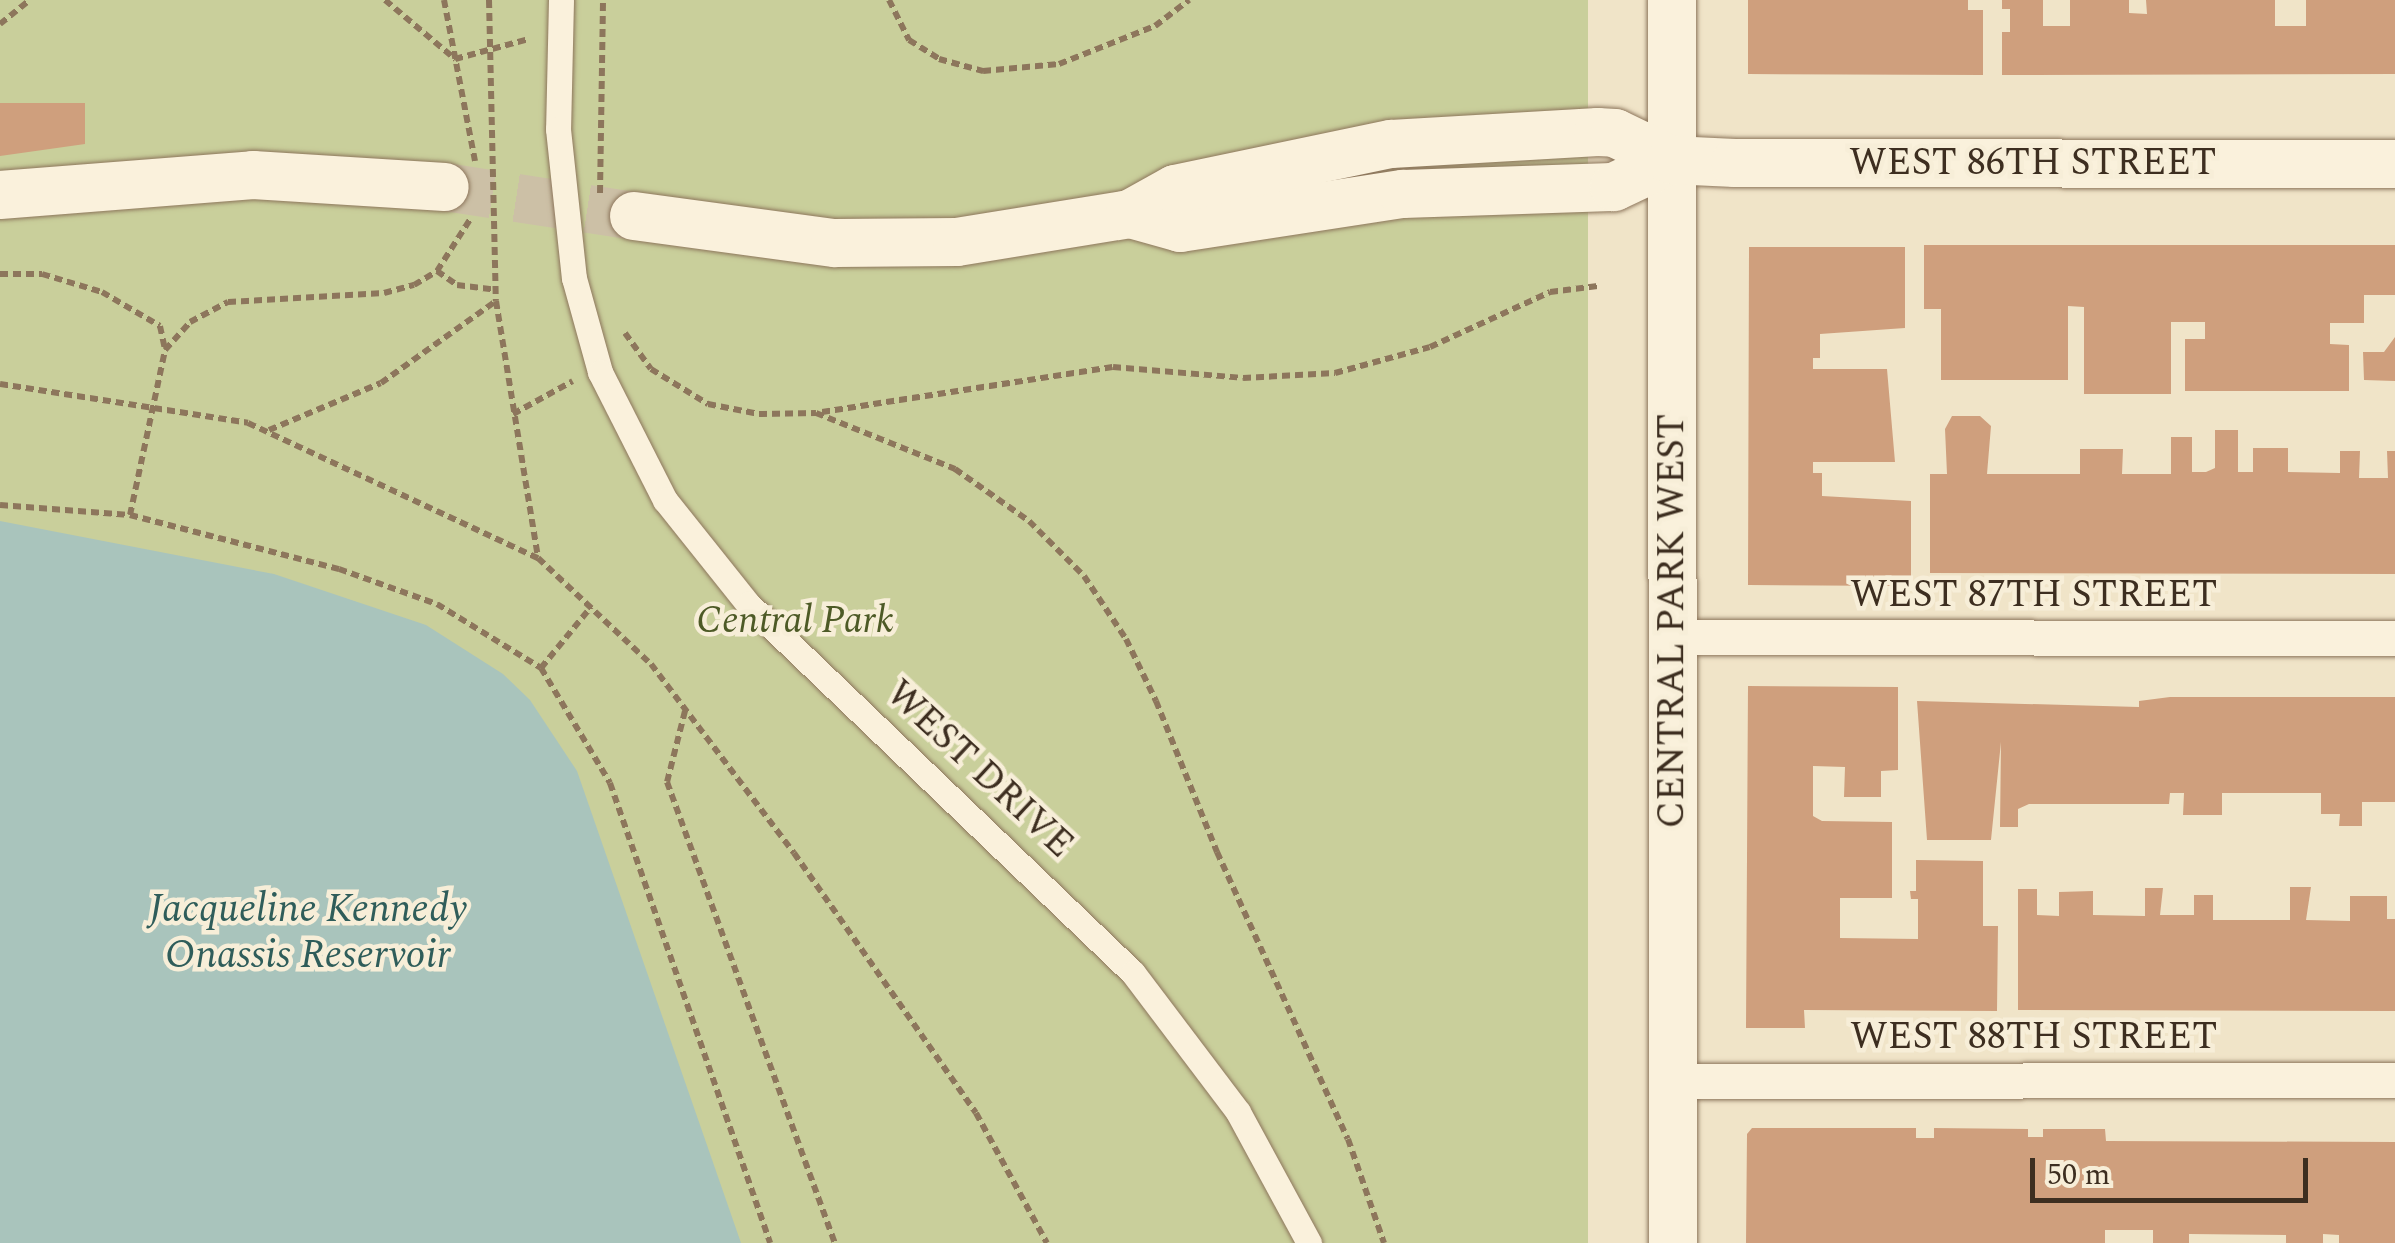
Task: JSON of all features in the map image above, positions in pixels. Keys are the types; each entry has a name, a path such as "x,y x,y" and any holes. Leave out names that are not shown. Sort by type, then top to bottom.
{"main road":[{"name":"CENTRAL PARK WEST","path":"1672,0 1673,1243"},
{"path":"618,212 880,244 1004,236 1130,214 1180,228 1403,194 1614,187 1671,160"},
{"name":"WEST 86TH STREET","path":"1671,160 2395,164"},
{"path":"0,195 253,175 465,188"}],"street":[{"name":"WEST DRIVE","path":"561,0 561,179 574,278 600,372 665,500 748,604 1134,973 1238,1112 1309,1243"},
{"name":"WEST 87TH STREET","path":"1673,637 2395,638"},
{"name":"WEST 88TH STREET","path":"1672,1081 2395,1080"}],"path":[{"path":"0,24 30,0"},
{"path":"386,0 455,59 488,55 560,27"},
{"path":"165,350 190,322 228,302 384,293 436,271 461,242 465,188 455,59 444,0"},
{"path":"488,0 496,302 538,558"},
{"path":"603,0 618,212"},
{"path":"889,0 909,40 939,59 984,71 1059,64 1155,26 1189,0"},
{"path":"436,271 457,284 496,290"},
{"path":"0,274 42,274 102,292 160,326 165,350 130,515"},
{"path":"620,316 637,358 708,404 759,414 816,413 1114,367 1243,378 1335,372 1430,347 1550,292 1598,286"},
{"path":"268,430 381,383 496,302"},
{"path":"513,414 575,380"},
{"path":"0,384 268,430 538,558 651,664 902,1002 976,1113 1047,1243"},
{"path":"816,413 934,458 975,481 1030,521 1100,595 1156,701 1216,852 1296,1018 1384,1243"},
{"path":"0,505 130,515 339,569 437,604 541,668 610,784 770,1243"},
{"path":"541,668 591,607"},
{"path":"685,710 667,782 835,1243"}],"green space":[{"name":"Central Park","path":"0,0 1588,0 1588,1243 0,1243"}],"water":[{"name":"Jacqueline Kennedy Onassis Reservoir","path":"0,521 274,574 426,625 503,674 530,700 577,771 741,1243 0,1243"}],"building":[{"path":"1748,0 1968,0 1968,10 1983,10 1983,75 1748,74"},
{"path":"2002,0 2043,0 2043,26 2070,26 2070,0 2129,0 2129,13 2147,14 2146,0 2275,0 2275,26 2306,26 2306,0 2395,0 2395,74 2002,75 2002,32 2010,32 2010,9 2002,9"},
{"path":"0,103 85,103 85,144 0,156"},
{"path":"1924,245 2395,245 2395,295 2364,295 2364,323 2330,323 2330,344 2349,345 2349,391 2185,391 2185,339 2205,339 2205,322 2171,322 2171,394 2084,394 2084,307 2068,306 2068,380 1941,380 1941,309 1924,309"},
{"path":"1749,247 1905,247 1905,328 1820,334 1820,358 1813,358 1813,369 1887,369 1895,462 1813,462 1813,473 1822,473 1822,496 1911,501 1911,586 1748,585"},
{"path":"2395,337 2395,381 2364,380 2363,352 2384,352"},
{"path":"1952,416 1980,416 1991,426 1987,474 2080,474 2080,449 2123,449 2122,474 2171,474 2171,437 2192,437 2192,472 2206,472 2215,468 2215,430 2238,430 2238,472 2253,472 2253,448 2288,448 2288,472 2340,473 2340,451 2360,451 2359,478 2388,478 2387,451 2395,451 2395,574 1930,573 1930,474 1947,474 1945,429"},
{"path":"1748,686 1898,687 1898,770 1881,771 1881,797 1844,797 1845,767 1813,766 1813,816 1822,821 1892,822 1892,898 1840,898 1840,938 1918,939 1918,899 1911,899 1910,891 1916,891 1916,860 1983,861 1983,926 1998,926 1997,1011 1804,1010 1805,1028 1746,1028"},
{"path":"2170,697 2395,697 2395,802 2362,802 2362,826 2339,826 2340,814 2321,814 2321,793 2222,793 2222,815 2183,815 2184,793 2170,793 2169,804 2029,804 2018,809 2018,827 2000,827 2001,742 1991,840 1927,840 1917,701 2139,707 2139,701"},
{"path":"2290,887 2311,887 2306,920 2350,921 2350,896 2387,896 2387,919 2395,919 2395,1011 2018,1010 2018,889 2037,889 2037,915 2059,916 2059,892 2093,891 2093,915 2145,916 2145,888 2163,888 2160,915 2194,915 2194,895 2213,895 2213,920 2290,920"},
{"path":"1752,1128 1916,1128 1916,1138 1934,1138 1934,1128 2028,1129 2028,1137 2043,1137 2043,1129 2105,1129 2106,1141 2395,1142 2395,1243 2339,1243 2339,1235 2323,1234 2323,1243 2286,1243 2286,1235 2189,1234 2189,1243 2153,1243 2153,1230 2105,1230 2105,1243 1746,1243 1747,1134"}],"tunnel":[{"path":"445,187 634,216"}]}
